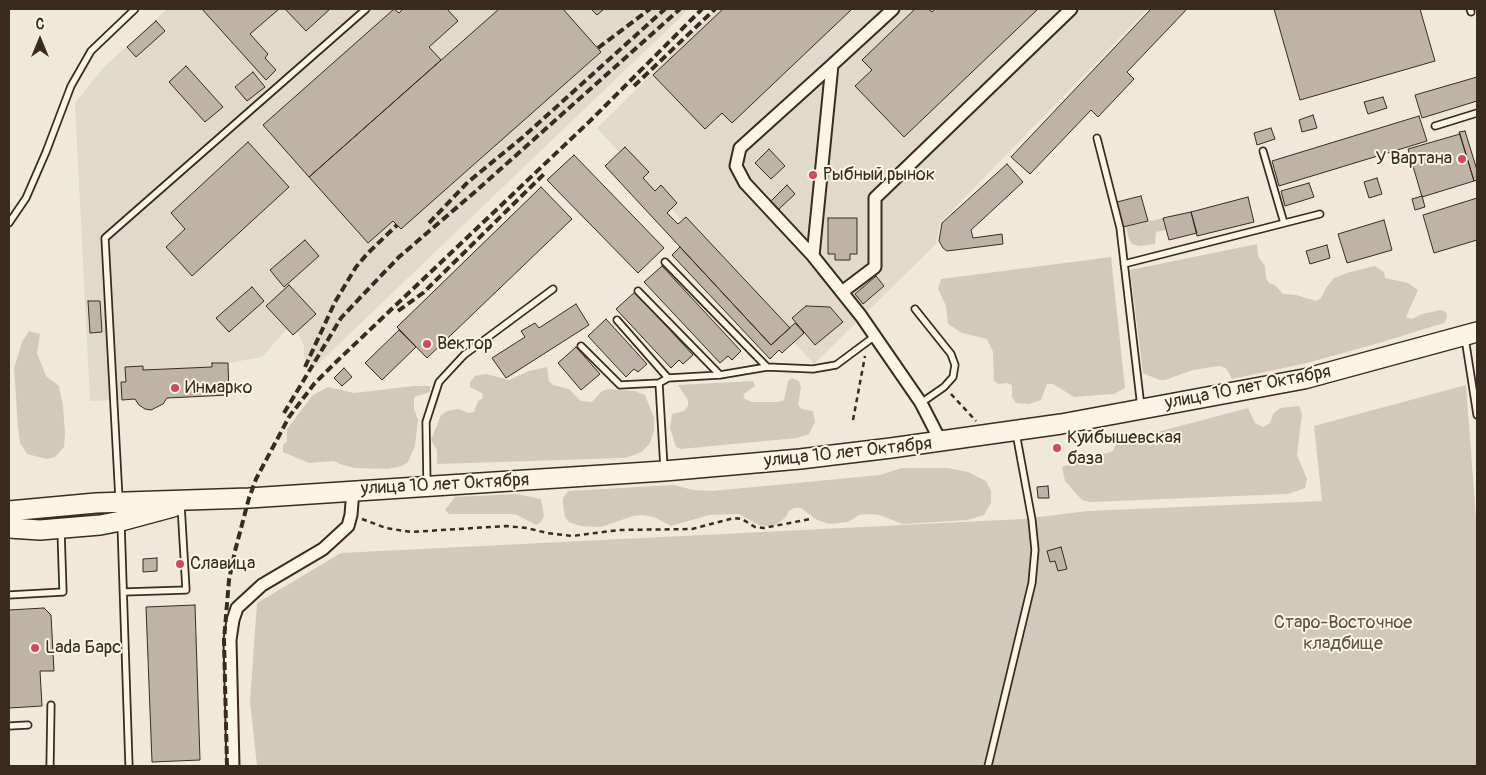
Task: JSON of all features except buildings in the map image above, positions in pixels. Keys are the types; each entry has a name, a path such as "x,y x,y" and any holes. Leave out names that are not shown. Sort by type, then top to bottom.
{"main road":[{"name":"улица 10 лет Октября","path":"9,511 120,502 249,498 664,471 800,459 941,442 1141,409 1304,378 1471,334"},
{"name":"улица 10 лет Октября","path":"9,528 61,529 121,521 209,499"}],"street":[{"path":"893,9 740,148 736,166 745,183 813,256 842,292 871,339 921,403 941,442"},
{"path":"842,292 875,267 875,198 1071,9"},
{"path":"813,256 832,65"},
{"path":"234,766 230,640 237,608 262,585 323,549 348,526 353,490"}],"lane":[{"path":"9,223 26,198 71,86 91,51 135,9"},
{"path":"120,502 105,238 366,9"},
{"path":"1435,126 1477,114"},
{"path":"1097,138 1120,228 1141,409"},
{"path":"1263,151 1284,223"},
{"path":"1124,264 1320,214"},
{"path":"665,262 767,367"},
{"path":"427,486 426,422 439,382 464,355 553,289"},
{"path":"638,291 720,375"},
{"path":"915,310 951,354 955,366 954,377 944,387 921,403"},
{"path":"617,320 668,378"},
{"path":"1471,334 1477,415"},
{"path":"581,346 620,385 660,383 668,378 720,375 767,367 813,369 836,365 871,339"},
{"path":"660,383 664,471"},
{"path":"988,766 1032,583 1035,550 1032,520 1015,431"},
{"path":"124,592 186,590 181,505"},
{"path":"121,521 129,766"},
{"path":"9,522 9,528"},
{"path":"9,595 63,592 61,529"},
{"path":"50,766 51,705"},
{"path":"9,726 28,725"}],"path":[{"path":"853,420 871,339"},
{"path":"944,387 977,422"},
{"path":"351,515 386,528 411,532 506,526 572,536 619,530 692,529 734,518 742,519 755,527 764,528 810,519"}],"shaded area":[{"path":"167,9 689,9 316,366 304,358 304,346 298,332 293,335 287,329 262,357 228,363 212,363 212,367 143,370 142,366 125,367 126,382 121,382 122,400 90,401 75,103 103,68"},
{"name":"Рыбный рынок","path":"717,9 1148,9 940,223 936,244 814,364 597,128"}],"green space":[{"path":"1163,218 1166,230 1156,232 1155,244 1139,246 1132,244 1126,227"},
{"path":"1257,244 1258,256 1265,266 1266,278 1269,283 1275,285 1283,294 1296,295 1316,301 1321,298 1334,278 1375,266 1384,272 1385,278 1408,283 1418,290 1406,317 1412,319 1422,314 1441,310 1446,312 1447,318 1444,323 1379,343 1307,363 1232,379 1226,368 1219,366 1193,370 1165,380 1159,380 1143,373 1130,270"},
{"path":"1111,257 1125,388 1114,394 1074,397 1053,384 1047,384 1041,400 1029,404 1016,403 1012,397 1012,385 1006,383 999,384 994,381 993,352 987,339 962,333 948,324 946,306 938,289 941,279"},
{"path":"29,331 40,334 37,353 46,376 59,386 63,406 64,447 55,457 47,459 27,454 20,443 14,368 22,342"},
{"path":"547,367 549,381 553,385 569,389 581,401 592,402 602,391 609,389 634,391 645,395 654,418 654,431 650,443 642,452 625,458 437,464 437,450 431,440 441,415 447,411 458,409 469,413 474,412 478,401 483,398 482,393 470,387 470,382 475,376 486,374 509,380 529,371"},
{"path":"792,378 799,381 801,387 798,405 802,409 813,411 815,422 809,434 797,438 681,449 676,447 670,428 672,414 684,411 688,406 688,400 678,385 753,381 755,386 745,393 743,398 752,402 778,402 784,400 788,381"},
{"name":"Старо-Восточное кладбище","path":"1466,385 1477,532 1477,766 257,766 250,701 257,603 341,553 1023,519 1088,511 1322,501 1314,426"},
{"path":"430,386 430,392 414,397 414,409 418,420 415,446 408,462 402,466 388,469 354,468 334,461 309,463 283,452 283,445 287,441 287,429 313,395 328,387 354,393"},
{"path":"1299,406 1302,414 1297,455 1307,479 1305,488 1288,494 1091,502 1082,500 1065,481 1062,467 1113,451 1116,443 1248,408 1255,423 1263,427 1270,423 1273,414 1280,408"},
{"path":"901,468 948,468 968,472 986,481 991,491 991,503 984,515 968,520 903,524 879,515 866,514 859,515 848,522 829,524 817,520 801,508 794,508 776,525 767,526 758,525 739,514 709,515 671,526 654,517 642,515 633,516 601,527 581,526 569,522 565,517 563,505 563,498 568,491 674,485 693,490 712,491 880,475"},
{"path":"517,494 541,499 544,516 541,522 536,525 517,515 511,514 449,514 445,510 455,497"}],"railway":[{"path":"598,48 650,9"},
{"path":"429,223 468,182 523,137 665,9"},
{"path":"284,413 341,318 399,257 680,9"},
{"path":"227,766 224,640 229,580 249,498 256,479 289,417 314,384 337,361 591,120 702,9"},
{"path":"634,86 715,9"},
{"path":"398,311 423,293 544,174"},
{"path":"305,367 335,302 356,267 397,225"}],"place":[{"name":"У Вартана","path":"1462,159"},
{"name":"Рыбный рынок","path":"813,175"},
{"name":"Вектор","path":"427,344"},
{"name":"Инмарко","path":"175,388"},
{"name":"Куйбышевская база","path":"1057,448"},
{"name":"Славица","path":"180,564"},
{"name":"Lada Барс","path":"35,648"}]}
